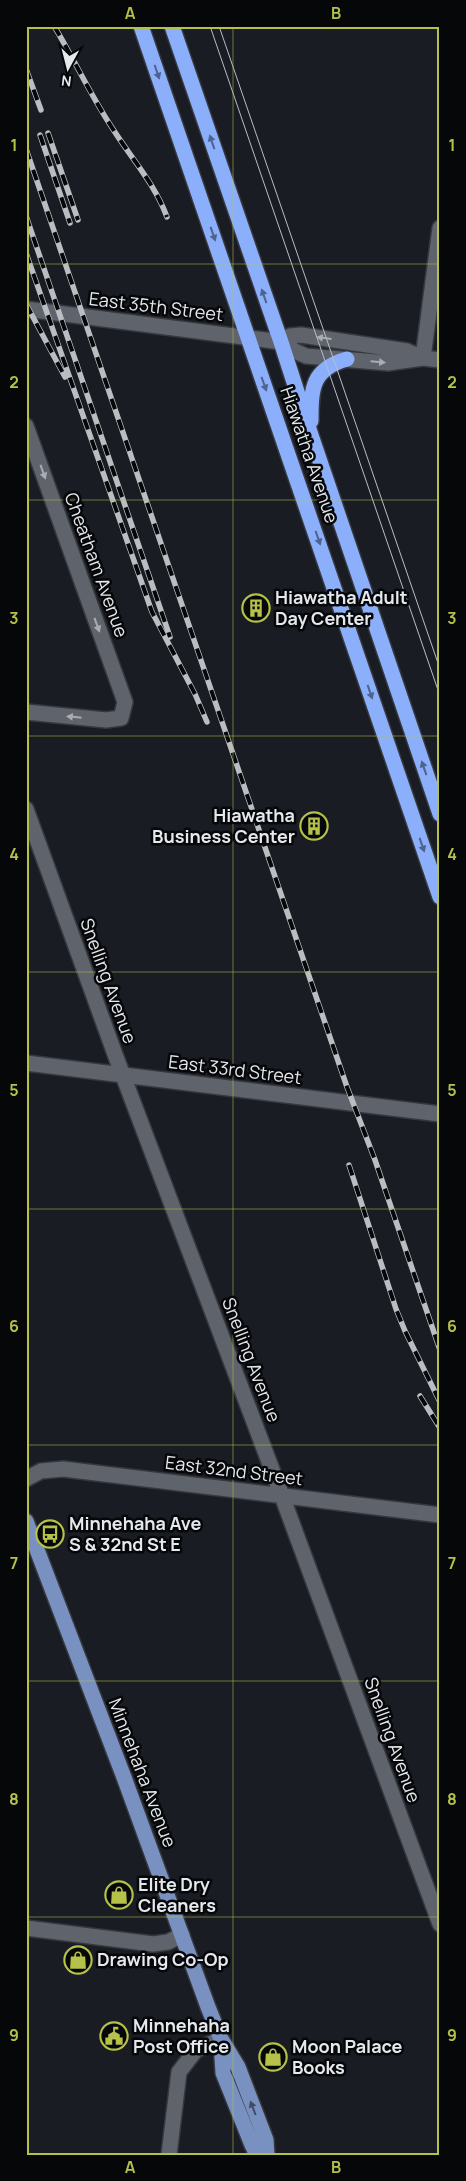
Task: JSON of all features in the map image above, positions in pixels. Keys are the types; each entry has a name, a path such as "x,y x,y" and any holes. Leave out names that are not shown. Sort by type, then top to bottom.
{"highway":[{"name":"Hiawatha Avenue","path":"141,26 440,897"},
{"name":"Hiawatha Avenue","path":"172,26 440,814"},
{"path":"311,436 312,392 316,378 327,367 347,359"}],"main road":[{"name":"Minnehaha Avenue","path":"26,1521 126,1780 221,2039 238,2067 266,2140 267,2155"},
{"name":"Minnehaha Avenue","path":"221,2039 223,2073 257,2155"}],"street":[{"path":"423,358 440,228"},
{"name":"East 35th Street","path":"26,309 281,342 295,352 306,356 388,363 423,358"},
{"name":"East 35th Street","path":"281,342 290,336 301,335 406,352 423,358 440,360"},
{"name":"Cheatham Avenue","path":"26,426 125,702 121,718 106,720 26,712"},
{"name":"Snelling Avenue","path":"26,809 123,1075 282,1496 440,1924"},
{"name":"East 33rd Street","path":"26,1063 440,1114"},
{"name":"East 32nd Street","path":"26,1479 41,1472 63,1469 440,1515"},
{"path":"26,1928 153,1944 168,1942 182,1935"},
{"path":"170,2155 179,2072 196,2050 221,2039"}],"tram line":[{"path":"210,26 440,696"},
{"path":"219,26 440,669"}],"railway":[{"path":"54,26 103,114 149,181 167,217"},
{"path":"26,69 41,110"},
{"path":"48,133 78,220"},
{"path":"40,135 70,223"},
{"path":"26,149 347,1087 375,1160 440,1350"},
{"path":"26,216 170,637"},
{"path":"26,253 152,612 195,694 207,722"},
{"path":"26,304 65,377"},
{"path":"349,1165 396,1309 440,1402"},
{"path":"420,1396 440,1428"}],"place":[{"name":"Hiawatha Adult Day Center","path":"256,608"},
{"name":"Hiawatha Business Center","path":"314,826"},
{"name":"Minnehaha Ave S & 32nd St E","path":"50,1534"},
{"name":"Elite Dry Cleaners","path":"119,1895"},
{"name":"Drawing Co-Op","path":"78,1960"},
{"name":"Minnehaha Post Office","path":"114,2036"},
{"name":"Moon Palace Books","path":"273,2057"}]}
